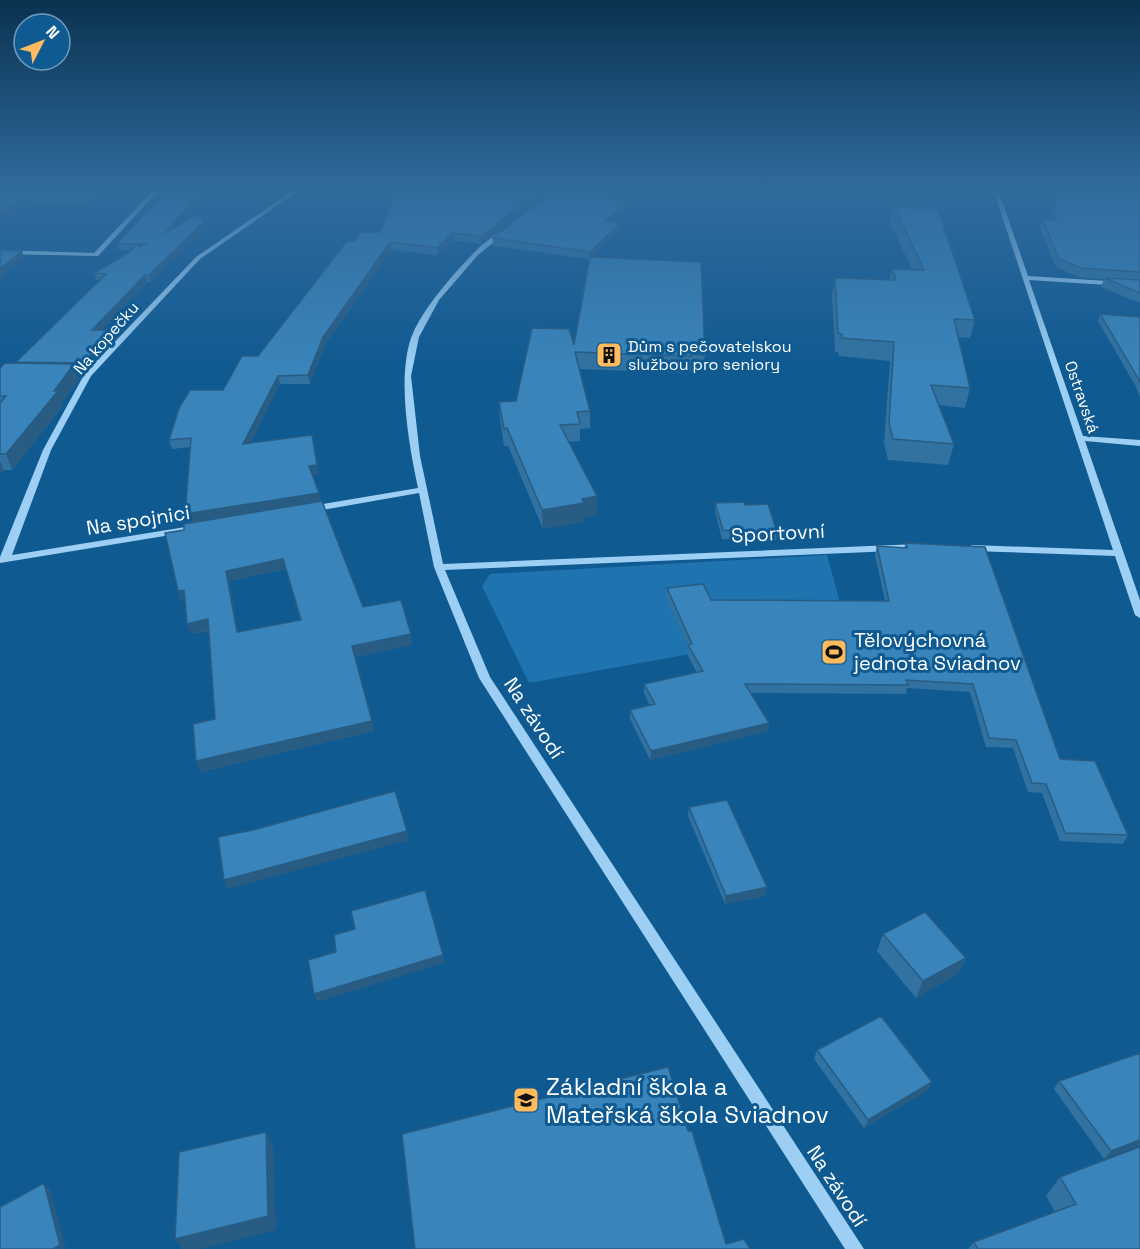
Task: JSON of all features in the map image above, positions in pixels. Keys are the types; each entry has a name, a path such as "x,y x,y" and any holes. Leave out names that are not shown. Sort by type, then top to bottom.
{"street":[{"path":"0,252 96,255 103,247"},
{"name":"Na kopečku","path":"2,560 47,450 88,375 198,258 214,247"},
{"name":"Na závodí","path":"484,247 436,299 415,337 407,376 416,456 439,567 485,678 855,1249"},
{"name":"Ostravská","path":"1015,247 1140,615"},
{"path":"1026,278 1140,285"},
{"path":"77,375 88,375"},
{"path":"1080,438 1140,443"},
{"path":"295,512 423,490"},
{"name":"Na spojnici","path":"2,560 214,525"},
{"name":"Sportovní","path":"439,567 893,546 929,547"},
{"path":"964,548 1119,553"}],"shaded area":[{"path":"827,555 842,610 740,645 529,683 482,586 490,574"}],"building":[{"path":"134,247 178,247 149,275 145,275 92,330 114,330 83,363 16,362 106,274 94,273"},
{"path":"342,247 386,247 323,337 308,375 278,376 243,444 312,435 317,465 309,466 319,493 185,514 191,438 169,440 179,408 190,390 223,390 242,356 258,356"},
{"path":"557,247 595,247 590,252"},
{"path":"913,247 951,247 975,320 954,319 970,388 931,385 954,444 893,439 889,423 894,342 842,338 842,334 838,333 835,278 896,280 892,269 924,270"},
{"path":"1054,247 1140,247 1140,272 1081,268 1059,259"},
{"path":"0,251 22,251 0,269"},
{"path":"590,257 701,262 705,355 575,352 590,411 577,412 580,424 560,425 597,496 582,499 584,503 542,510 507,428 504,429 499,402 516,401 532,328 569,329 574,345"},
{"path":"1105,278 1140,280 1140,293"},
{"path":"1100,314 1140,317 1140,383 1138,378"},
{"path":"5,363 74,364 54,391 58,391 6,454 0,454 0,403 6,396 0,396 0,368"},
{"path":"322,501 363,607 401,600 411,634 352,646 372,721 196,761 193,724 215,719 208,619 187,624 184,590 178,591 165,533 184,530 184,524","holes":["283,559 301,620 237,632 226,571"]},
{"path":"744,502 745,505 768,504 777,532 723,530 715,503"},
{"path":"906,543 985,547 1060,759 1095,761 1128,835 1065,833 1046,784 1032,783 1016,740 989,738 973,684 906,680 908,685 745,684 769,723 651,751 630,710 655,704 644,684 703,671 688,645 692,644 667,588 703,584 711,600 889,601 877,546 907,548"},
{"path":"395,791 407,831 224,880 218,837 253,830"},
{"path":"727,800 767,887 726,896 689,807"},
{"path":"425,890 443,955 314,994 308,960 336,952 334,935 355,929 351,911"},
{"path":"925,912 966,958 923,981 883,934"},
{"path":"881,1016 932,1082 868,1120 817,1050"},
{"path":"1140,1053 1140,1140 1111,1151 1059,1081"},
{"path":"668,1067 688,1131 692,1131 726,1244 744,1239 750,1249 415,1249 402,1134"},
{"path":"266,1132 268,1216 175,1239 179,1152"},
{"path":"1139,1147 1140,1249 978,1249 974,1242 1076,1204 1060,1177"},
{"path":"44,1183 60,1245 53,1249 0,1249 0,1207"}],"place":[{"name":"Dům s pečovatelskou službou pro seniory","path":"609,355"},
{"name":"Tělovýchovná jednota Sviadnov","path":"834,652"},
{"name":"Základní škola a Mateřská škola Sviadnov","path":"526,1100"}]}
